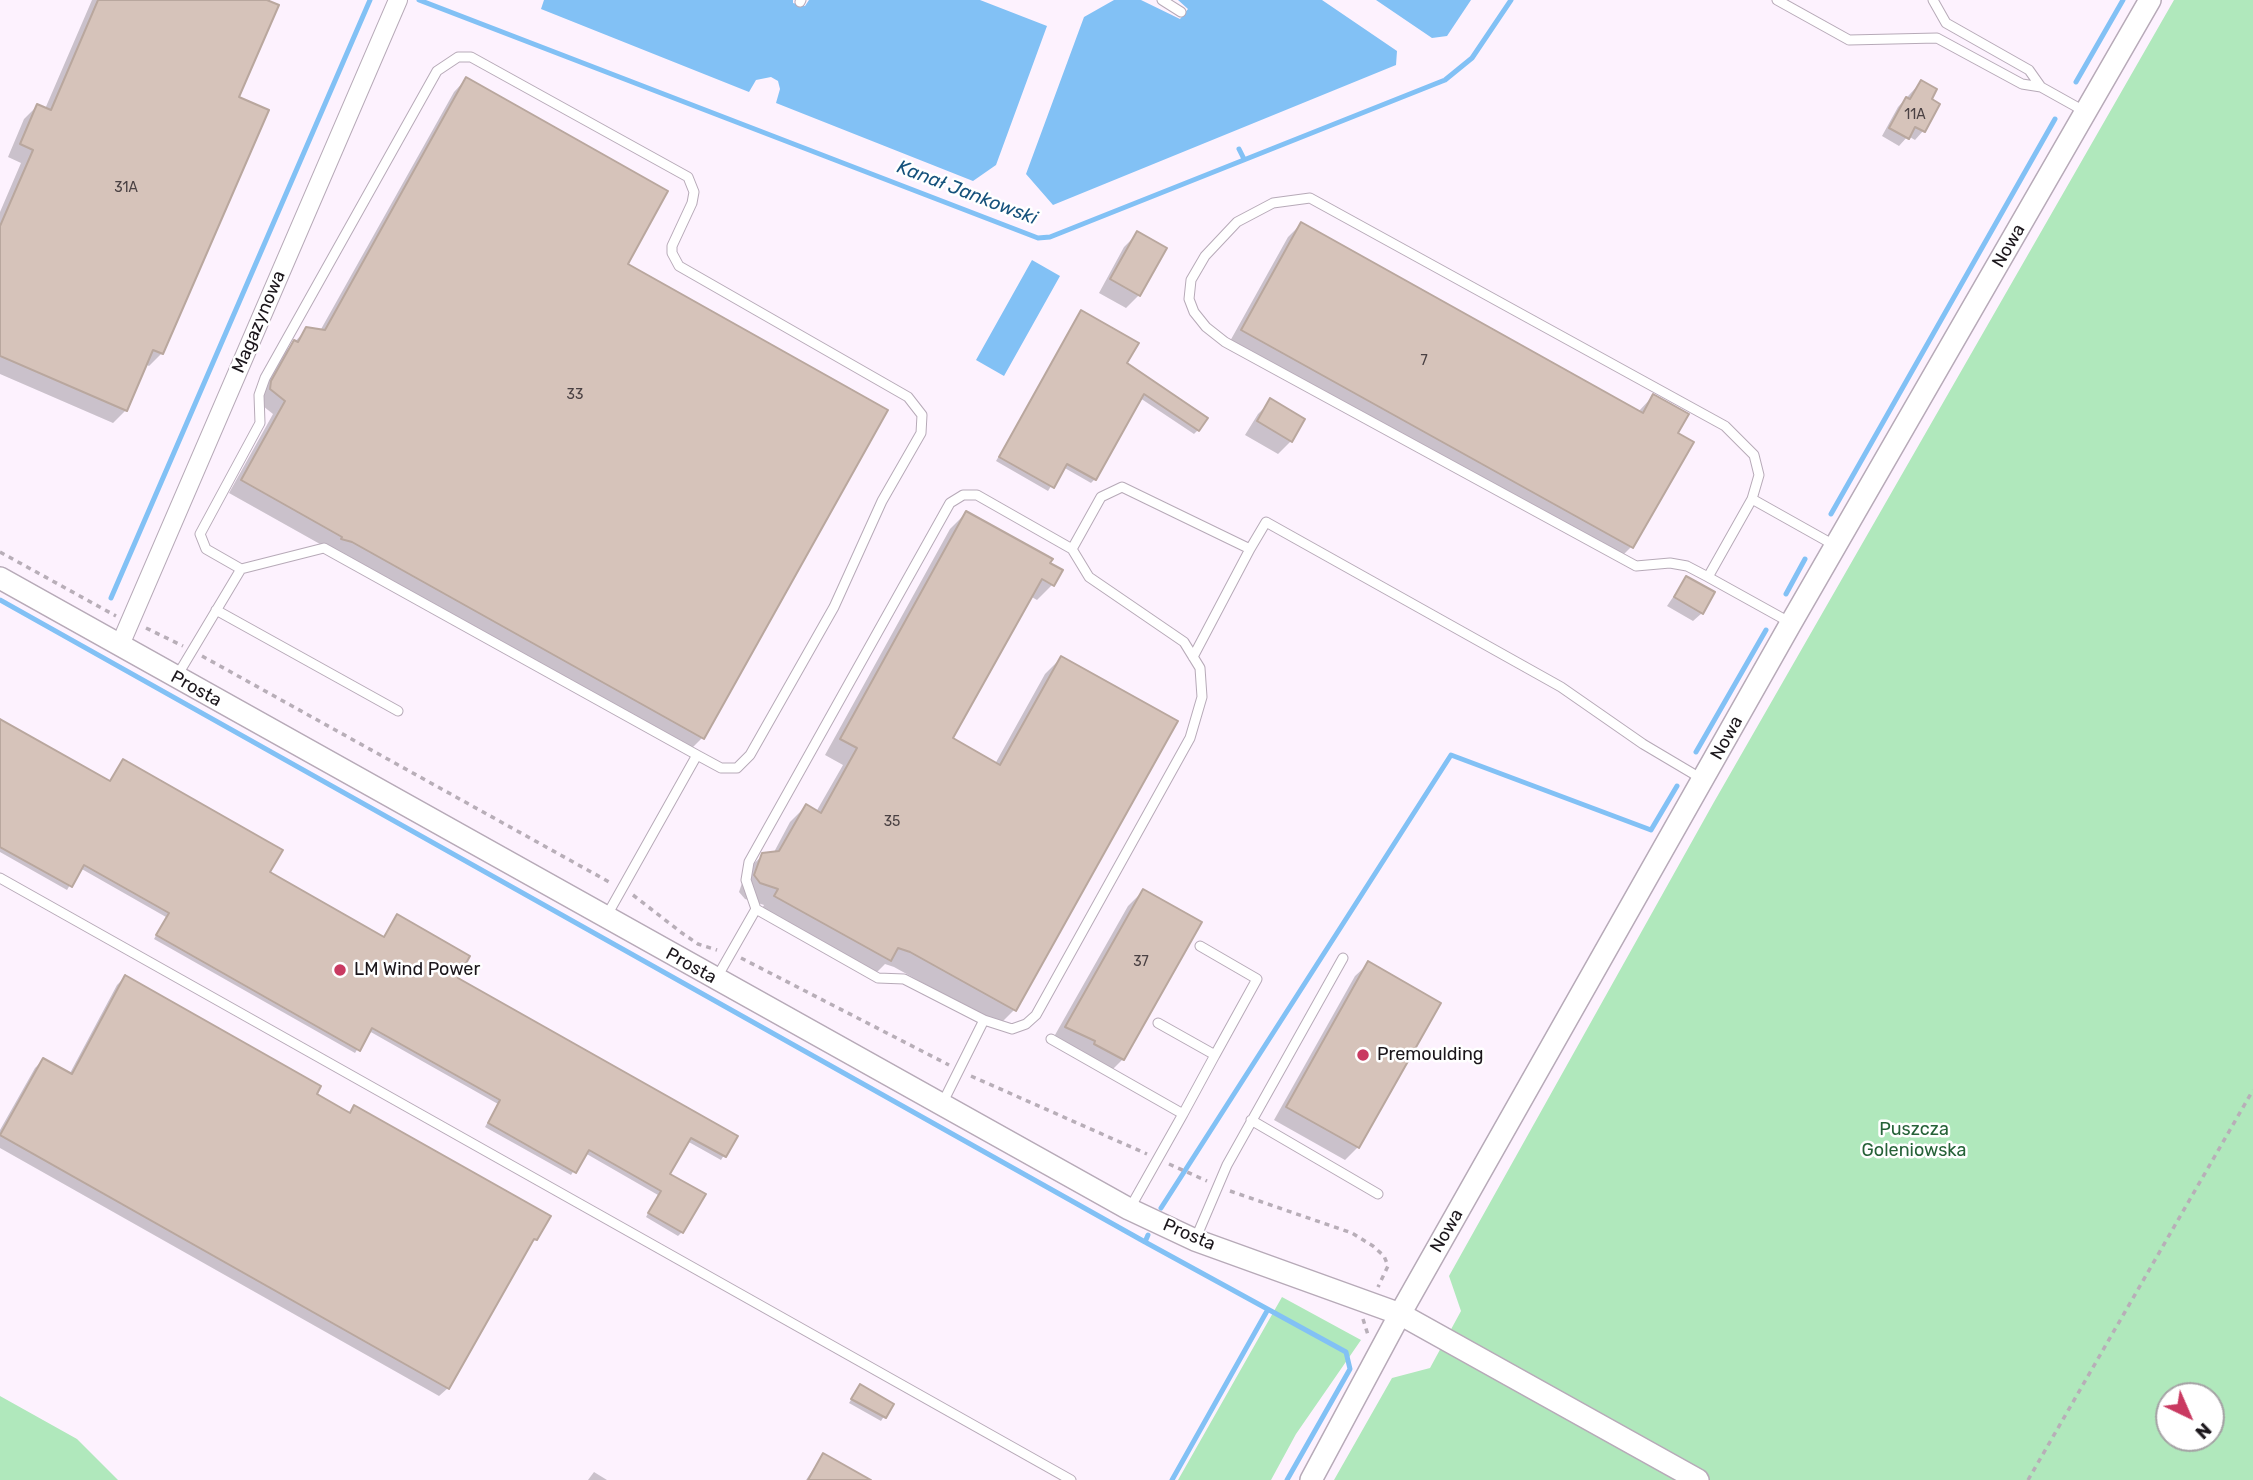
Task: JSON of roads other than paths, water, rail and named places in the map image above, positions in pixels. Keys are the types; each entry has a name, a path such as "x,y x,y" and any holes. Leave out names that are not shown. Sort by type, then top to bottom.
{"street":[{"name":"Magazynowa","path":"120,645 398,0"},
{"name":"Nowa","path":"1311,1480 1400,1314 1791,623 2150,0"},
{"name":"Prosta","path":"0,578 605,919 1129,1209 1195,1240 1400,1314 1698,1480"}],"lane":[{"path":"1162,0 1181,12"},
{"path":"1777,0 1849,40 1937,38 2022,84 2041,87 2086,112"},
{"path":"1933,0 1946,23 2029,71 2041,87"},
{"path":"458,57 471,57 688,177 694,192 692,203 672,246 679,266 908,397 922,415 921,433 883,501 834,607 750,755 737,768 721,768 697,755 324,548 241,569 206,549 200,534 260,423 259,395 265,378 437,71 458,57"},
{"path":"1708,577 1752,499 1759,475 1754,455 1725,426 1310,198 1273,203 1237,222 1205,256 1191,280 1189,299 1194,312 1206,327 1225,342 1636,566 1670,563 1687,565 1708,577 1791,623"},
{"path":"1072,549 1101,497 1122,487 1250,550"},
{"path":"963,495 976,495 1072,549 1089,576 1184,642 1200,668 1202,697 1190,738 1036,1015 1026,1024 1012,1029 984,1020 904,979 878,978 755,908 746,878 749,862 950,503 963,495"},
{"path":"1752,499 1835,546"},
{"path":"1193,657 1266,522 1561,687 1643,744 1704,779"},
{"path":"176,677 241,569"},
{"path":"216,610 398,711"},
{"path":"605,919 697,755"},
{"path":"0,878 1071,1480"},
{"path":"716,980 755,908"},
{"path":"1129,1209 1257,979 1200,946"},
{"path":"1195,1240 1218,1186 1251,1121 1343,958"},
{"path":"941,1106 984,1020"},
{"path":"1158,1023 1215,1055"},
{"path":"1051,1039 1183,1114"},
{"path":"1251,1121 1378,1194"}],"water":[{"path":"544,0 793,0 793,3 805,6 809,0 980,0 1047,26 996,165 973,181 776,103 780,89 778,81 771,77 756,80 749,92 541,9"},
{"path":"1114,0 1141,0 1180,19 1188,9 1178,0 1322,0 1397,51 1396,65 1053,205 1026,174 1084,17"},
{"path":"1376,0 1471,0 1447,36 1432,38"},
{"path":"1032,260 1060,276 1004,376 976,360"}],"waterway":[{"path":"111,598 370,0"},
{"name":"Kanał Jankowski","path":"419,0 1038,238 1050,237 1445,80 1472,58 1511,0"},
{"path":"2076,82 2123,0"},
{"path":"1831,514 2055,119"},
{"path":"1239,149 1244,159"},
{"path":"1786,594 1805,559"},
{"path":"0,600 1145,1242"},
{"path":"1696,752 1766,630"},
{"path":"1161,1208 1451,755 1651,830 1677,786"},
{"path":"1148,1235 1145,1242 1346,1352 1350,1369 1287,1480"},
{"path":"1172,1480 1267,1311"}],"place":[{"name":"LM Wind Power","path":"340,970"},
{"name":"Premoulding","path":"1363,1055"}],"park label":[{"name":"Puszcza Goleniowska","path":"1914,1140"}]}
